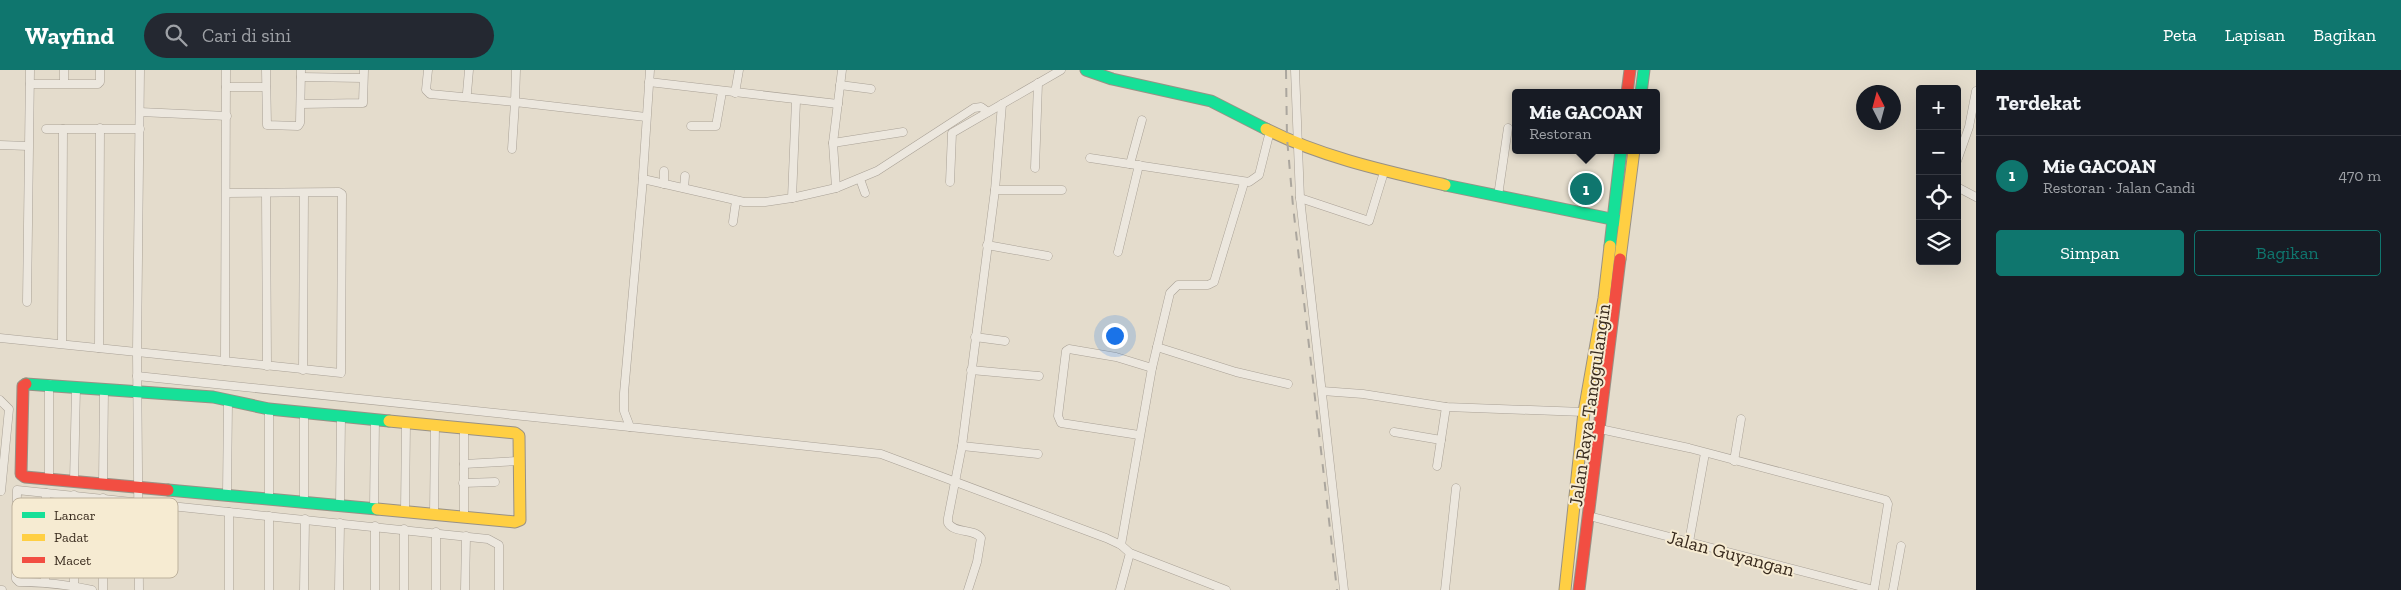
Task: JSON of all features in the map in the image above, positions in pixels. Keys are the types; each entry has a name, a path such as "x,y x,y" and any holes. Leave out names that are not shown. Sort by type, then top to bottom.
{"main road":[{"path":"1086,70 1112,78 1211,101 1270,131 1336,157 1384,172 1619,221"},
{"path":"1628,89 1630,70"},
{"path":"1642,89 1644,70"},
{"path":"1579,590 1600,429 1619,221 1621,154"},
{"path":"1619,221 1633,154"},
{"name":"Jalan Raya Tanggulangin","path":"1565,590 1584,412 1619,221"},
{"path":"26,384 49,384 104,389 212,397 228,402 269,409 517,434 520,520 515,522 464,518 227,494 49,480 25,477 21,474 23,386 26,384"}],"street":[{"path":"27,302 30,70"},
{"path":"64,70 64,83"},
{"path":"30,84 98,84 100,82 100,70"},
{"path":"139,498 137,356 140,70"},
{"path":"225,361 226,70"},
{"path":"266,70 267,125 299,125 301,73 364,74 362,103 301,104"},
{"path":"428,70 426,90 430,94 646,117"},
{"path":"467,93 469,70"},
{"path":"512,149 516,70"},
{"path":"628,422 624,393 643,180 650,70"},
{"path":"736,93 739,70"},
{"path":"836,188 833,143 842,70"},
{"path":"950,182 951,134 985,110 1002,104 1061,70"},
{"path":"1295,70 1296,140 1300,198 1344,590"},
{"path":"649,82 796,101 838,104"},
{"path":"1035,168 1038,83"},
{"path":"840,85 872,88"},
{"path":"226,87 266,86"},
{"path":"1961,152 1972,128 1976,91"},
{"path":"691,126 716,126 722,92"},
{"path":"792,198 796,101"},
{"path":"968,590 977,562 981,538 978,535 950,526 948,518 961,449 987,245 996,190 1002,104"},
{"path":"643,180 684,188 735,206 862,185 877,171 974,108 985,110"},
{"path":"140,112 227,114"},
{"path":"1130,164 1142,120"},
{"path":"98,348 100,128"},
{"path":"1498,196 1508,128"},
{"path":"46,129 140,129"},
{"path":"62,343 63,129"},
{"path":"1090,158 1217,176 1244,183 1253,181 1259,175 1270,131"},
{"path":"833,143 903,132"},
{"path":"0,145 28,146"},
{"path":"1118,252 1139,165"},
{"path":"664,171 664,184"},
{"path":"1300,198 1369,221 1384,172"},
{"path":"684,188 685,176"},
{"path":"1120,545 1152,367 1167,302 1173,288 1185,284 1208,285 1214,282 1244,183"},
{"path":"1961,189 1976,197"},
{"path":"996,190 1062,190"},
{"path":"0,338 62,343 137,356 225,361 338,374 342,370 342,195 339,192 227,192"},
{"path":"266,192 267,366"},
{"path":"303,370 304,192"},
{"path":"733,222 735,206"},
{"path":"987,245 1048,256"},
{"path":"975,337 1005,341"},
{"path":"1157,347 1236,372 1288,384"},
{"path":"1139,435 1061,423 1058,416 1066,351 1069,349 1116,357 1152,367"},
{"path":"971,370 1039,376"},
{"path":"137,374 628,422 875,452 1031,508 1120,545 1130,554 1226,590"},
{"path":"49,384 49,480"},
{"path":"74,482 76,387"},
{"path":"102,484 104,389"},
{"path":"1322,391 1363,394 1446,407 1584,412"},
{"path":"0,400 9,409 3,436 0,488 103,498"},
{"path":"227,494 228,402"},
{"path":"1437,466 1446,407"},
{"path":"269,409 269,498"},
{"path":"304,412 304,502"},
{"path":"340,506 341,416"},
{"path":"374,590 377,526 375,419"},
{"path":"1734,460 1741,419"},
{"path":"405,512 406,422"},
{"path":"434,515 435,425"},
{"path":"464,428 464,518"},
{"path":"1600,429 1734,460 1888,501 1874,590"},
{"path":"1394,432 1441,440"},
{"path":"961,449 1038,454"},
{"path":"1689,542 1705,453"},
{"path":"464,464 518,461"},
{"path":"464,483 495,482"},
{"path":"1445,590 1456,488"},
{"path":"15,490 15,498"},
{"path":"46,492 46,498"},
{"path":"178,506 488,539 499,545 499,590"},
{"path":"229,512 229,590"},
{"path":"269,590 270,516"},
{"name":"Jalan Guyangan","path":"1589,516 1874,590"},
{"path":"304,590 305,519"},
{"path":"339,590 340,523"},
{"path":"404,529 404,590"},
{"path":"436,532 436,590"},
{"path":"465,590 466,536"},
{"path":"1893,590 1901,546"},
{"path":"1120,590 1130,554"},
{"path":"16,578 19,582 45,581 74,585 92,590"},
{"path":"74,578 74,585"}],"railway":[{"path":"1286,70 1287,138 1293,206 1337,590"}],"traffic: fast":[{"path":"1086,70 1112,79 1211,101 1266,129"},
{"path":"1642,89 1644,70"},
{"path":"1610,246 1621,154"},
{"path":"1445,185 1621,221"},
{"path":"26,384 213,397 269,409 389,421"},
{"path":"168,490 377,509"}],"traffic: slow":[{"path":"1266,129 1309,148 1331,155 1376,169 1445,185"},
{"path":"1620,259 1633,154"},
{"path":"1565,590 1584,412 1604,298 1610,246"},
{"path":"377,509 515,522 520,520 519,436 515,433 389,421"}],"traffic: jam":[{"path":"1628,89 1630,70"},
{"path":"1579,590 1620,259"},
{"path":"26,384 23,386 21,474 25,477 168,490"}],"place":[{"name":"Mie GACOAN","path":"1586,189"}]}
